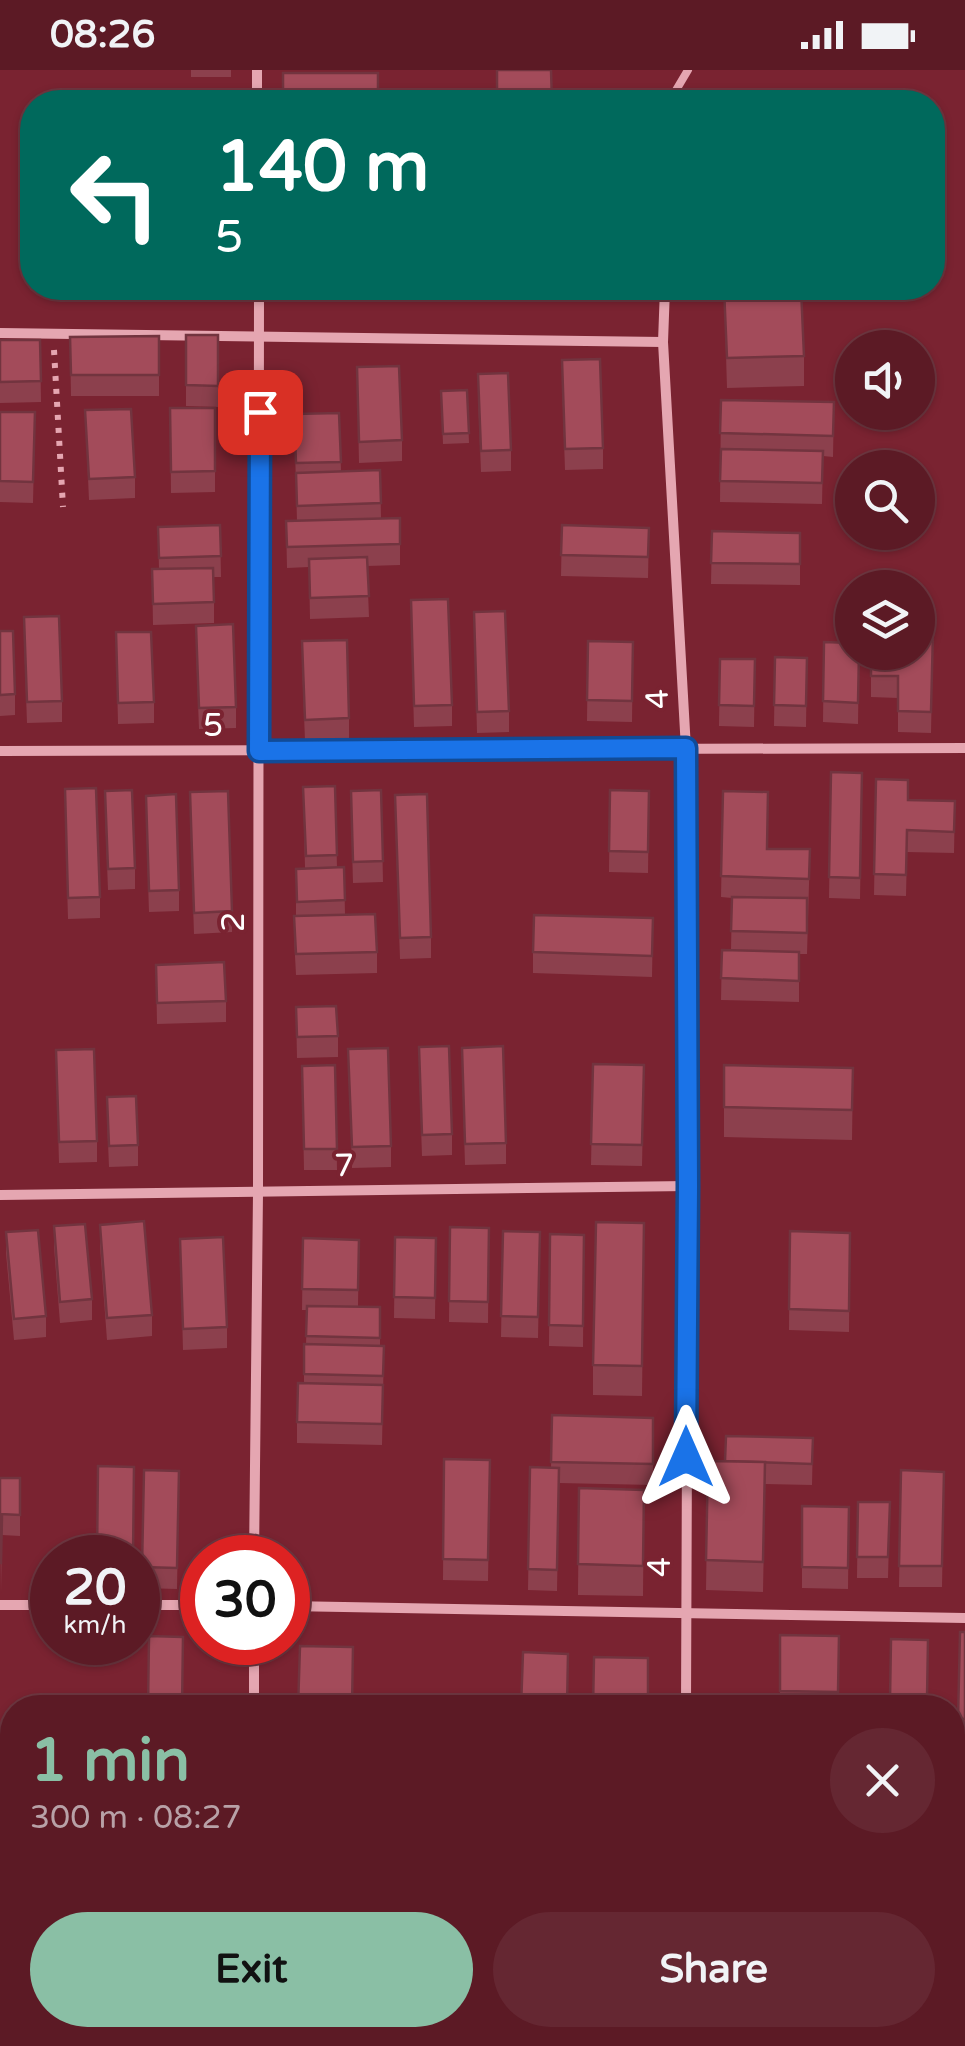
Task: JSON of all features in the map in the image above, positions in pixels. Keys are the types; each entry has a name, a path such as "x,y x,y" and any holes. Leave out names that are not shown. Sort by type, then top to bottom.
{"street":[{"name":"2","path":"254,1535 259,300"},
{"name":"4","path":"664,300 686,748 686,1695"},
{"path":"0,333 663,342"},
{"name":"5","path":"0,750 965,748"},
{"name":"7","path":"0,1196 688,1186"},
{"path":"0,1606 30,1606"},
{"path":"310,1606 965,1618"},
{"path":"254,1665 254,1695"}],"path":[{"path":"53,334 63,507"}],"building":[{"path":"497,70 551,70 552,90 497,90"},
{"path":"283,73 378,73 378,90 283,90"},
{"path":"725,300 802,300 804,356 727,358"},
{"path":"186,335 218,335 218,386 186,385"},
{"path":"159,336 159,375 71,375 70,337"},
{"path":"0,340 40,340 41,381 0,382"},
{"path":"600,359 603,448 565,449 562,360"},
{"path":"399,366 402,440 359,442 357,367"},
{"path":"508,373 511,450 481,451 478,374"},
{"path":"467,390 469,433 443,434 441,391"},
{"path":"721,400 834,402 833,436 720,433"},
{"path":"170,408 215,408 215,471 171,472"},
{"path":"131,409 135,477 89,479 85,410"},
{"path":"0,412 35,412 33,482 0,481"},
{"path":"339,413 341,462 296,463 294,414"},
{"path":"721,449 823,451 822,483 720,481"},
{"path":"380,470 381,503 297,506 296,473"},
{"path":"400,518 400,544 287,547 286,521"},
{"path":"220,525 221,556 159,558 158,527"},
{"path":"562,525 649,528 648,557 561,555"},
{"path":"712,531 800,533 800,564 711,563"},
{"path":"367,557 369,596 310,598 309,559"},
{"path":"213,568 214,602 153,604 152,569"},
{"path":"448,599 452,705 414,706 411,600"},
{"path":"505,611 509,711 477,712 474,612"},
{"path":"59,616 62,701 27,702 24,617"},
{"path":"233,624 236,707 199,708 196,626"},
{"path":"0,631 13,631 15,694 0,695"},
{"path":"116,632 151,632 154,702 118,703"},
{"path":"347,640 349,718 305,720 302,641"},
{"path":"588,641 633,642 632,701 587,700"},
{"path":"824,642 835,642 835,670 859,670 858,703 823,701"},
{"path":"775,657 807,658 806,706 774,705"},
{"path":"720,659 755,659 754,706 719,705"},
{"path":"871,670 932,670 931,712 898,711 898,676 871,676"},
{"path":"831,772 862,773 860,878 829,877"},
{"path":"876,779 908,780 908,800 955,801 954,832 907,830 906,875 874,874"},
{"path":"335,786 337,855 306,856 303,787"},
{"path":"96,788 100,897 68,898 65,789"},
{"path":"132,790 135,868 108,869 105,791"},
{"path":"381,790 383,861 353,862 351,791"},
{"path":"610,790 649,791 648,852 609,851"},
{"path":"228,791 232,911 194,913 190,792"},
{"path":"723,791 768,792 767,849 810,849 809,879 721,876"},
{"path":"176,794 179,890 149,891 146,796"},
{"path":"427,794 431,937 400,938 395,795"},
{"path":"344,867 345,900 297,902 296,869"},
{"path":"732,897 807,898 807,933 731,931"},
{"path":"375,914 377,952 296,954 294,916"},
{"path":"534,915 653,918 652,956 533,952"},
{"path":"722,950 799,952 799,981 721,978"},
{"path":"224,962 226,1001 157,1003 156,965"},
{"path":"336,1006 338,1036 297,1037 296,1007"},
{"path":"449,1046 452,1134 422,1135 419,1047"},
{"path":"503,1046 506,1143 465,1144 462,1048"},
{"path":"388,1048 391,1146 352,1147 348,1049"},
{"path":"94,1049 97,1141 59,1142 56,1050"},
{"path":"593,1064 644,1065 642,1145 591,1144"},
{"path":"335,1065 337,1149 304,1149 302,1066"},
{"path":"724,1065 853,1068 852,1110 724,1107"},
{"path":"136,1096 138,1145 109,1146 107,1097"},
{"path":"144,1221 152,1315 107,1318 100,1225"},
{"path":"596,1222 644,1223 642,1366 593,1365"},
{"path":"85,1224 92,1299 60,1302 54,1226"},
{"path":"450,1227 489,1228 488,1302 449,1301"},
{"path":"38,1230 46,1316 14,1319 6,1232"},
{"path":"503,1231 540,1232 538,1317 501,1316"},
{"path":"790,1231 850,1233 849,1311 789,1309"},
{"path":"550,1234 584,1235 583,1326 549,1325"},
{"path":"223,1237 227,1327 183,1329 180,1239"},
{"path":"395,1237 436,1238 435,1298 394,1297"},
{"path":"303,1238 359,1240 358,1290 302,1289"},
{"path":"307,1306 380,1307 380,1338 306,1336"},
{"path":"304,1344 384,1346 383,1376 304,1374"},
{"path":"298,1383 383,1385 382,1424 297,1422"},
{"path":"552,1415 653,1418 653,1464 551,1462"},
{"path":"726,1436 813,1438 812,1464 725,1461"},
{"path":"444,1459 490,1460 488,1560 443,1559"},
{"path":"708,1461 765,1462 763,1562 706,1560"},
{"path":"98,1466 134,1467 133,1535 97,1535"},
{"path":"530,1467 559,1468 557,1570 528,1569"},
{"path":"144,1470 179,1471 177,1568 160,1568 160,1535 143,1535"},
{"path":"901,1470 944,1472 942,1566 899,1566"},
{"path":"0,1478 20,1478 20,1515 0,1514"},
{"path":"579,1488 644,1490 643,1566 578,1564"},
{"path":"858,1502 890,1502 888,1557 857,1557"},
{"path":"802,1506 849,1507 848,1568 802,1567"},
{"path":"2,1516 1,1563 0,1563"},
{"path":"960,1632 965,1632 965,1695 959,1695"},
{"path":"780,1635 839,1636 838,1692 780,1691"},
{"path":"160,1636 180,1637 182,1695 148,1695 149,1665 160,1665"},
{"path":"891,1639 928,1640 927,1695 890,1695"},
{"path":"310,1646 353,1647 352,1695 298,1695 299,1665 310,1665"},
{"path":"523,1652 568,1654 567,1695 521,1695"},
{"path":"594,1657 648,1658 648,1695 593,1695"}],"route":[{"path":"260,412 259,751 686,748 686,1457"}]}
